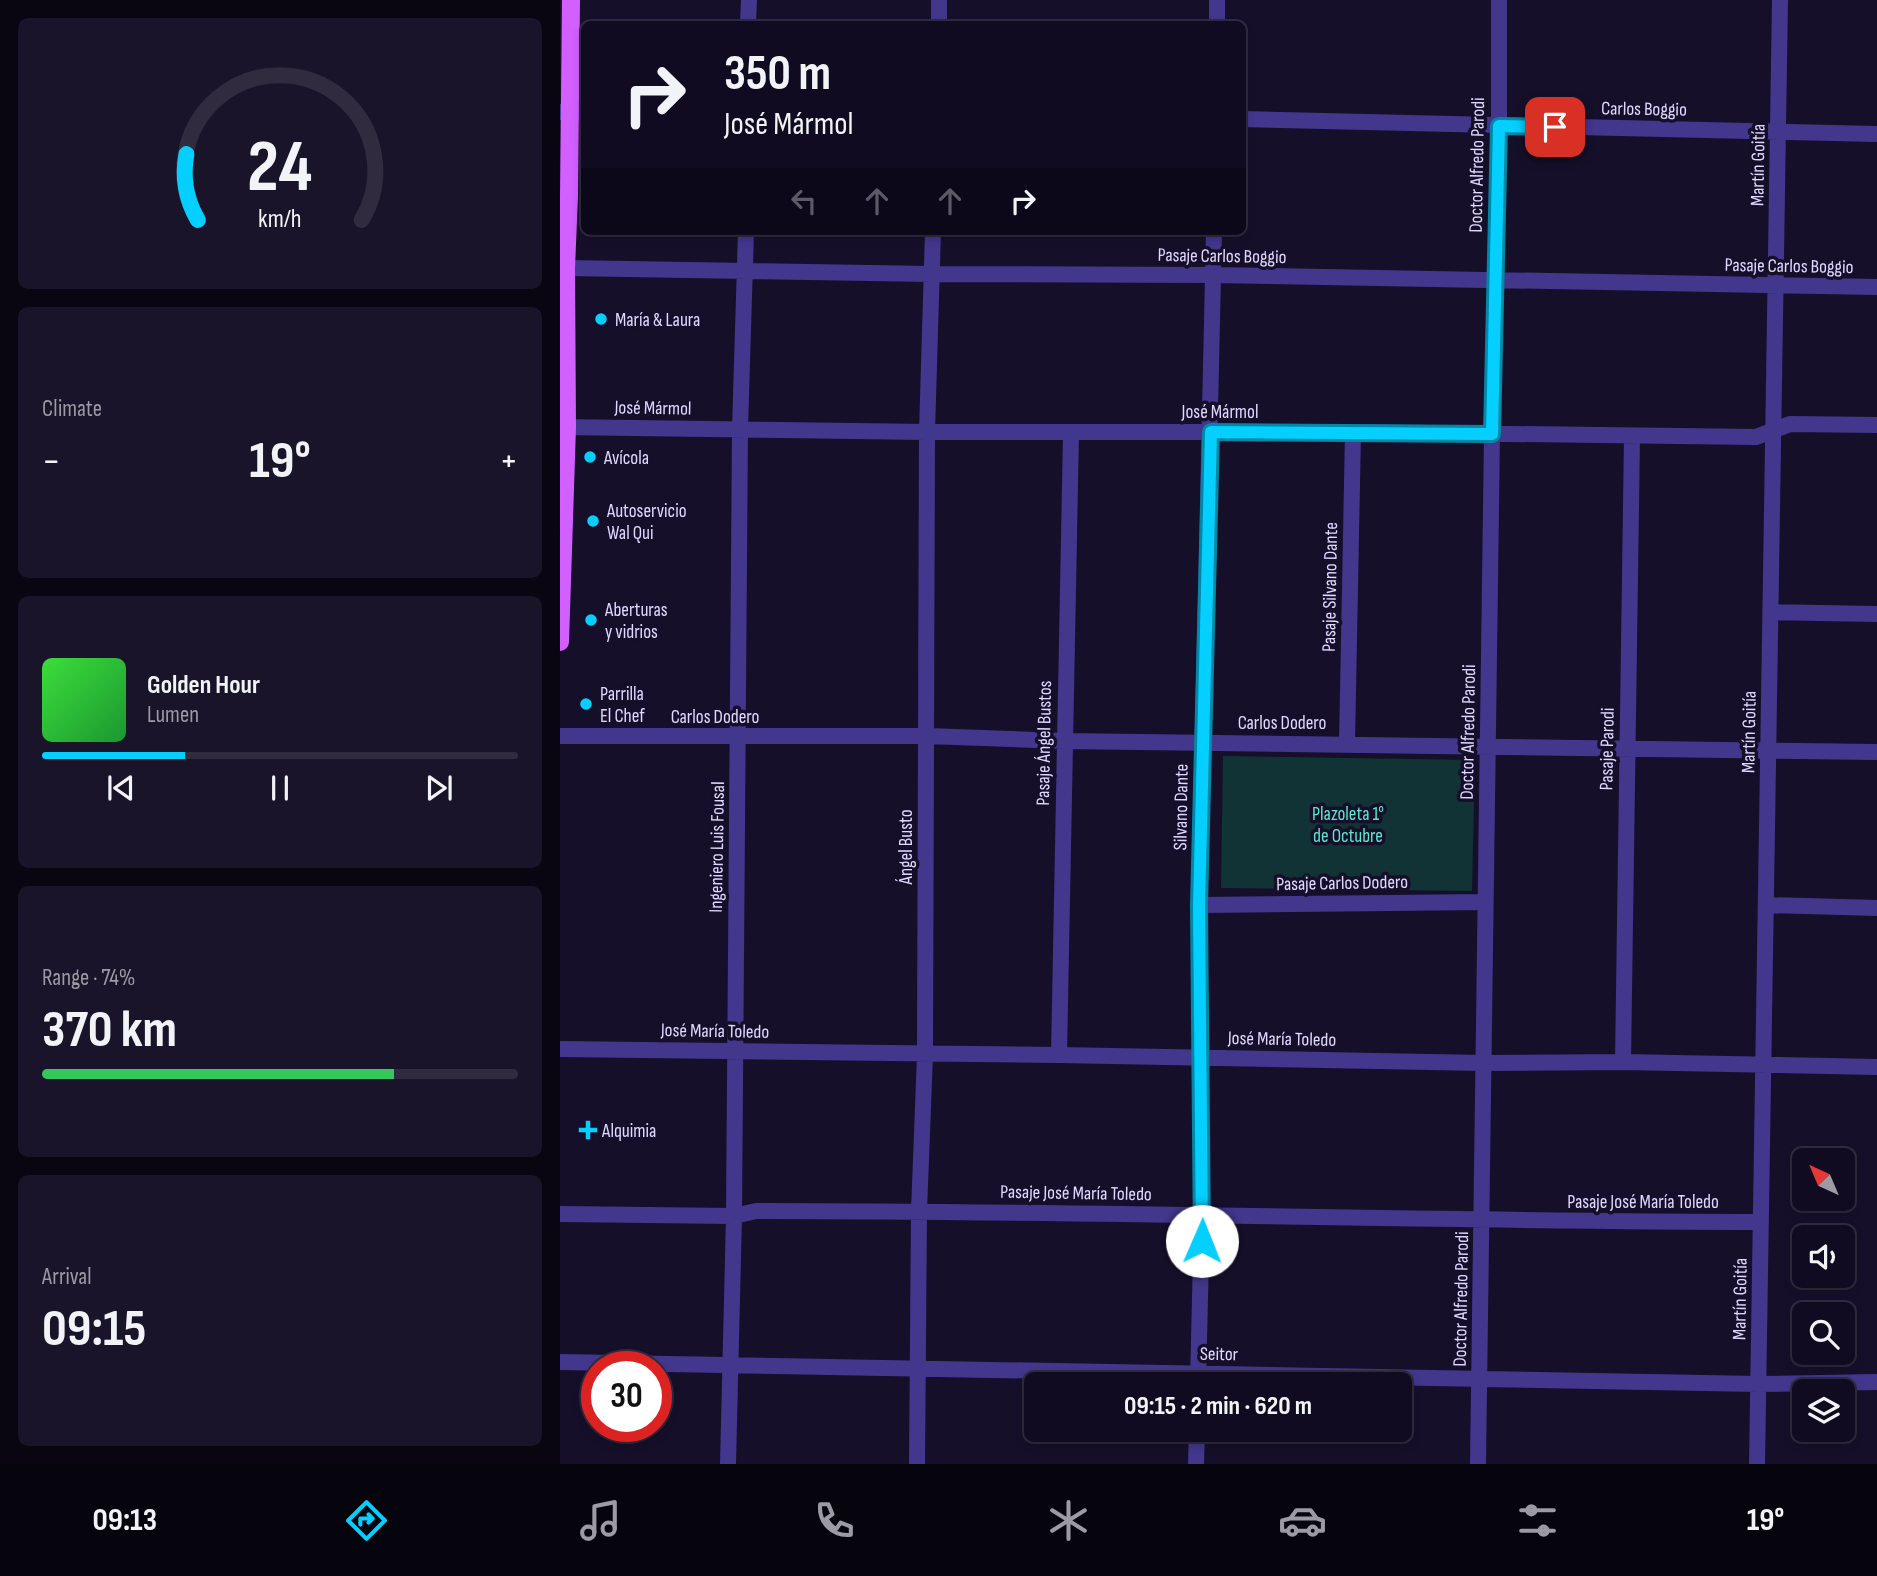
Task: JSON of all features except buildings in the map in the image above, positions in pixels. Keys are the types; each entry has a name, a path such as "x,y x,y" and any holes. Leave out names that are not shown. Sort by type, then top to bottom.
{"main road":[{"path":"560,642 566,268 572,112 571,0"}],"street":[{"path":"748,21 749,0"},
{"path":"939,21 940,0"},
{"path":"1217,0 1217,21"},
{"name":"Doctor Alfredo Parodi","path":"1478,1464 1499,0"},
{"name":"Martín Goitía","path":"1758,1464 1780,0"},
{"name":"Carlos Boggio","path":"1246,119 1877,134"},
{"name":"Ingeniero Luis Fousal","path":"728,1464 734,1216 740,429 746,235"},
{"name":"Ángel Busto","path":"917,1464 919,1211 925,1055 927,432 933,235"},
{"name":"Silvano Dante","path":"1198,1372 1202,1214 1199,905 1214,235"},
{"name":"Pasaje Carlos Boggio","path":"566,268 1213,275 1877,287"},
{"name":"José Mármol","path":"563,427 1070,433 1353,432 1756,438 1790,424 1877,425"},
{"name":"Pasaje Silvano Dante","path":"1347,743 1353,432"},
{"name":"Pasaje Ángel Bustos","path":"1059,1055 1070,433"},
{"name":"Pasaje Parodi","path":"1623,1062 1632,437"},
{"path":"1771,612 1877,614"},
{"name":"Carlos Dodero","path":"560,736 927,736 1064,741 1877,752"},
{"name":"Pasaje Carlos Dodero","path":"1199,905 1485,902"},
{"path":"1766,905 1877,908"},
{"name":"José María Toledo","path":"560,1049 1877,1067"},
{"name":"Pasaje José María Toledo","path":"560,1214 734,1216 756,1211 919,1211 1482,1221 1761,1222"},
{"name":"Seitor","path":"560,1362 1024,1373"},
{"name":"Seitor","path":"1412,1377 1759,1384 1877,1382"},
{"path":"1196,1464 1197,1442"}],"green space":[{"name":"Plazoleta 1° de Octubre","path":"1223,756 1475,760 1472,891 1221,888"}],"place":[{"name":"María & Laura","path":"601,319"},
{"name":"Avícola","path":"590,457"},
{"name":"Autoservicio Wal Qui","path":"593,521"},
{"name":"Aberturas y vidrios","path":"591,620"},
{"name":"Parrilla El Chef","path":"586,704"},
{"name":"Alquimia","path":"588,1130"}],"route":[{"path":"1202,1241 1199,905 1211,432 1492,434 1499,126 1555,127"}]}
